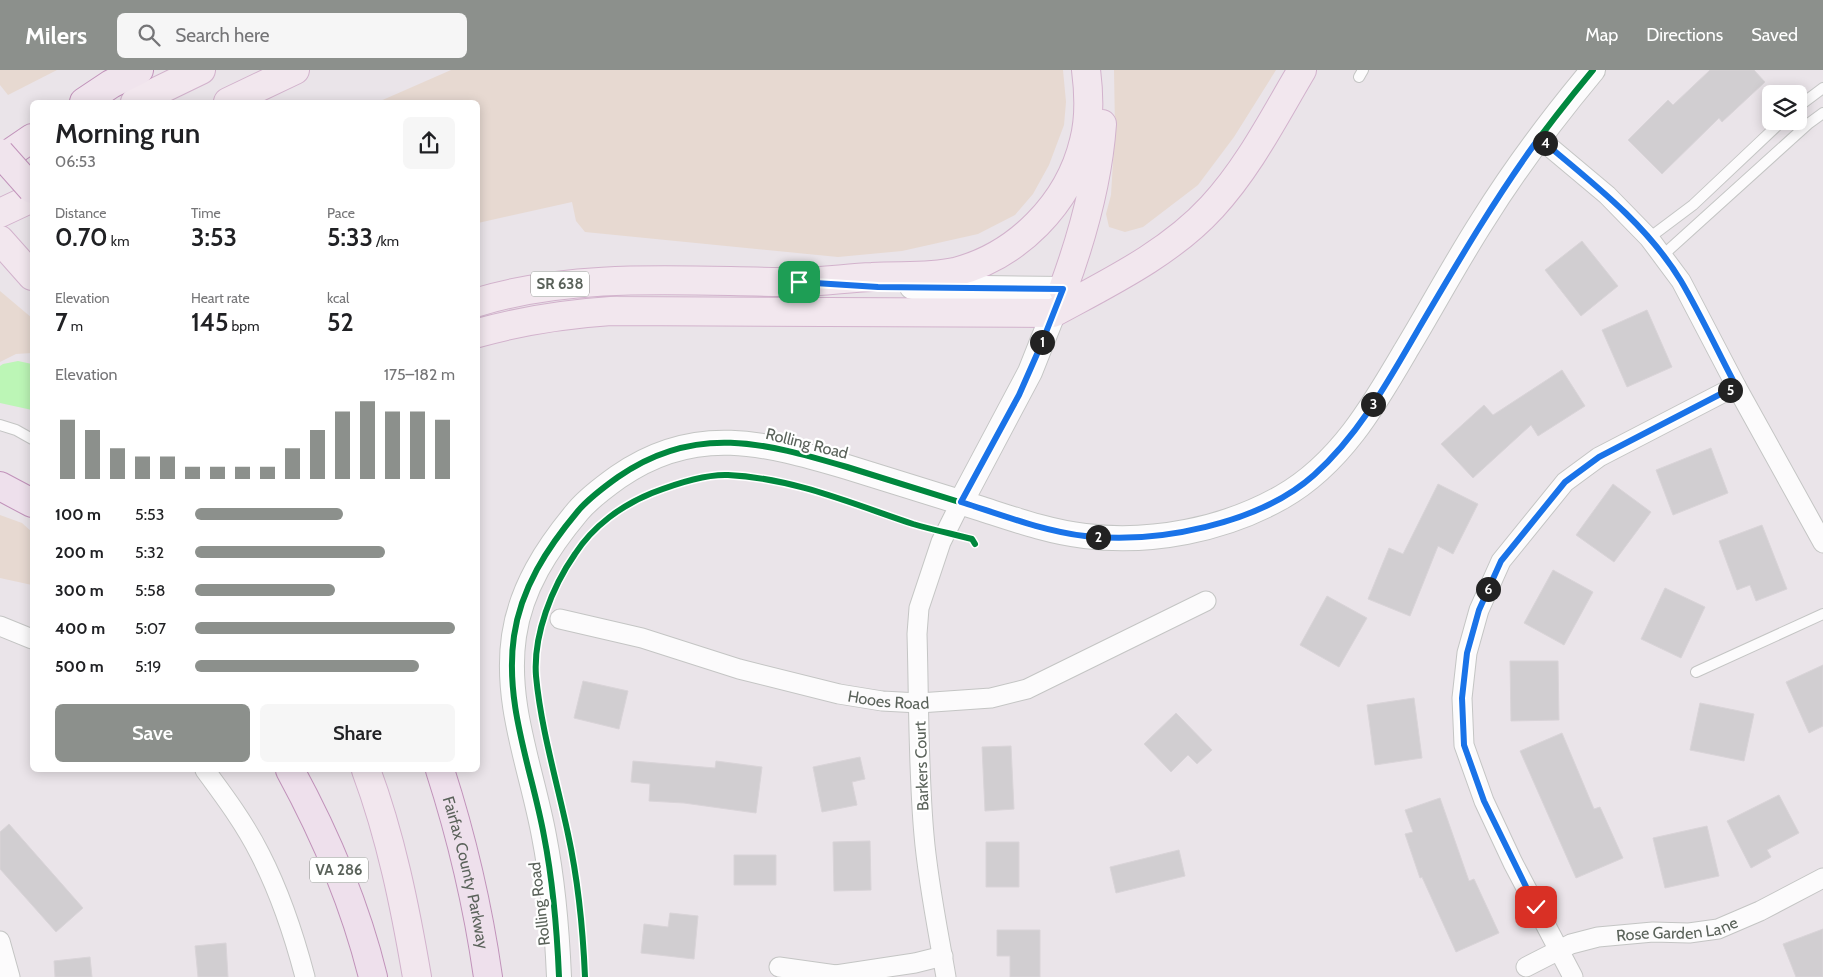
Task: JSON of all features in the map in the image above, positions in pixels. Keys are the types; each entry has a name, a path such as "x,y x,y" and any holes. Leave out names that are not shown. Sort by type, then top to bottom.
{"highway":[{"path":"87,100 139,70"},
{"path":"0,160 30,139"},
{"path":"0,153 30,187"},
{"path":"0,486 30,500"},
{"name":"VA 286","path":"291,772 308,802 341,876 357,919 373,977"},
{"name":"Fairfax County Parkway","path":"441,772 464,852 477,906 488,977"}],"main road":[{"path":"139,100 201,70"},
{"path":"232,100 295,70"},
{"path":"799,282 878,276 922,277 940,275 970,267 1011,247 1046,216 1058,199 1077,162 1084,141 1089,102 1086,70"},
{"path":"1058,301 1085,228 1096,174 1102,125 1099,70"},
{"path":"1058,301 1111,281 1160,251 1184,233 1211,208 1249,160 1302,70"},
{"path":"0,166 30,151"},
{"path":"0,214 30,199"},
{"path":"0,240 30,274"},
{"name":"SR 638","path":"480,301 525,290 603,281 799,282"},
{"name":"SR 638","path":"480,333 532,320 571,314 611,311 1058,301"},
{"path":"367,772 399,880 417,977"}],"street":[{"path":"1058,301 1019,395 961,502 1062,532 1085,536 1132,538 1178,533 1244,515 1282,497 1312,477 1328,462 1363,420 1482,222 1539,138 1592,70"},
{"path":"1539,138 1607,195 1649,238 1680,281 1823,543"},
{"name":"SR 638","path":"799,282 1058,301"},
{"path":"1573,977 1513,863 1484,801 1464,745 1462,698 1467,653 1479,610 1501,561 1565,482 1599,457 1736,386"},
{"name":"Rolling Road","path":"559,977 557,936 544,837 514,701 512,667 514,634 521,605 532,577 548,549 585,503 636,465 654,456 694,445 736,442 783,448 961,502"},
{"name":"Barkers Court","path":"946,977 924,836 921,794 917,634 919,608 941,542 961,502"},
{"name":"Hooes Road","path":"560,619 642,638 739,669 839,694 882,701 919,703 991,698 1026,689 1206,601"},
{"path":"0,626 30,638"},
{"path":"206,772 234,810 260,853 282,903 305,977"},
{"name":"Rose Garden Lane","path":"1526,967 1572,944 1598,937 1652,932 1689,933 1718,929 1760,911 1823,878"},
{"path":"0,941 10,977"},
{"path":"778,967 836,975 915,963 943,956"}],"lane":[{"path":"1807,100 1823,88"},
{"path":"1662,256 1808,124 1823,113"},
{"path":"1649,238 1693,205 1772,130"},
{"path":"0,425 16,430 30,439"},
{"path":"1696,672 1823,614"}],"shaded area":[{"path":"0,70 57,70 8,95 0,85"},
{"path":"451,70 1063,70 1066,102 1064,125 1049,165 1033,194 1015,215 978,234 902,251 838,257 585,232 576,221 572,202 480,223 480,100 383,100"},
{"path":"1114,70 1276,70 1234,137 1198,185 1143,227 1125,232 1109,227 1106,214 1111,195 1115,129"},
{"path":"0,291 30,316 30,353 16,354 0,362"},
{"path":"18,361 30,364 30,410 0,403 0,366"},
{"path":"0,515 22,523 30,530 30,585 0,578"}],"building":[{"path":"1710,70 1754,70 1765,82 1722,122 1719,118 1662,174 1628,140 1668,100 1673,105"},
{"path":"1582,241 1618,286 1581,316 1545,270"},
{"path":"1647,310 1672,367 1627,387 1602,330"},
{"path":"1562,370 1585,406 1538,436 1531,425 1473,478 1441,444 1484,405 1493,415"},
{"path":"1711,448 1728,493 1673,515 1656,470"},
{"path":"1438,484 1478,504 1453,554 1438,546 1410,616 1368,599 1389,548 1403,554"},
{"path":"1613,484 1651,512 1614,562 1576,535"},
{"path":"1762,525 1787,589 1756,601 1750,585 1737,590 1719,541"},
{"path":"1553,570 1593,592 1564,645 1524,623"},
{"path":"1665,588 1705,607 1681,658 1641,639"},
{"path":"1327,596 1367,618 1339,667 1300,645"},
{"path":"1510,661 1558,661 1559,720 1511,721"},
{"path":"1823,665 1823,726 1809,733 1786,682"},
{"path":"583,681 628,691 619,729 574,718"},
{"path":"1414,698 1422,758 1375,765 1367,705"},
{"path":"1700,703 1754,714 1744,761 1690,750"},
{"path":"1176,713 1212,750 1197,764 1188,755 1171,772 1144,744"},
{"path":"1562,733 1594,809 1600,807 1623,858 1576,878 1520,751"},
{"path":"1011,746 1014,809 985,811 982,747"},
{"path":"860,757 865,779 852,782 857,805 822,812 813,767"},
{"path":"633,761 715,768 716,761 762,767 756,813 684,803 649,801 650,784 631,782"},
{"path":"1779,795 1799,833 1767,850 1771,857 1751,868 1727,821"},
{"path":"1440,798 1469,881 1474,879 1499,933 1456,952 1422,877 1420,878 1405,834 1413,832 1405,810"},
{"path":"9,824 83,908 56,932 0,869 0,832"},
{"path":"1707,826 1719,876 1665,888 1653,838"},
{"path":"870,841 871,890 834,891 833,842"},
{"path":"986,842 1019,842 1019,887 986,887"},
{"path":"1179,850 1185,876 1116,893 1110,867"},
{"path":"734,855 776,855 776,885 734,885"},
{"path":"670,913 698,916 694,959 641,953 644,924 668,927"},
{"path":"1823,929 1823,977 1796,977 1783,944"},
{"path":"997,930 1040,930 1040,977 1010,977 1010,956 997,956"},
{"path":"226,943 228,977 198,977 195,946"},
{"path":"90,957 92,977 55,977 54,961"}],"cycle path":[{"path":"559,977 550,871 539,811 516,712 512,661 517,618 529,585 556,539 578,511 592,497 618,477 647,460 675,449 703,444 731,443 759,445 817,458 1033,525 1085,536 1110,538 1161,536 1212,526 1260,508 1282,497 1303,483 1321,468 1354,432 1381,392 1463,252 1508,181 1535,143 1593,70"},
{"path":"585,977 575,869 538,696 536,660 541,628 552,596 567,567 590,534 619,510 652,493 699,478 728,475 776,481 822,493 913,524 972,539 975,544"}],"route":[{"path":"799,282 878,287 1063,289 1019,395 961,502 1062,532 1109,538 1153,536 1202,528 1244,515 1297,488 1328,462 1363,420 1482,222 1539,138 1607,195 1649,238 1680,281 1736,386 1599,457 1565,482 1501,561 1479,610 1467,653 1462,698 1464,745 1484,801 1536,907"}]}
